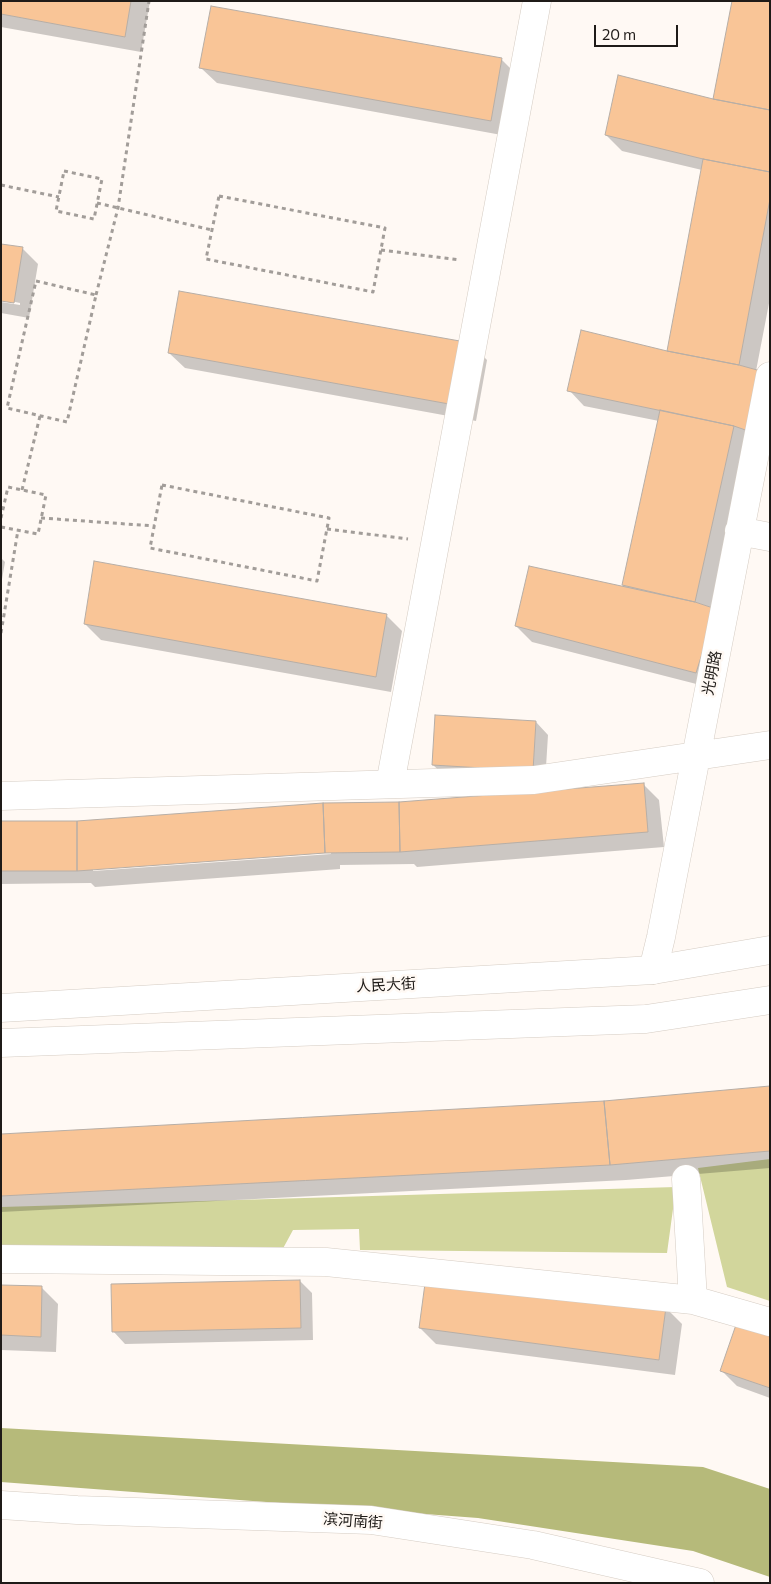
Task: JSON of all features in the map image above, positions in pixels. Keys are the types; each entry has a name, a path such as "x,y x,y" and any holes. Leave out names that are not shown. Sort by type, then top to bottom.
{"street":[{"path":"390,784 536,1"},
{"name":"光明路","path":"653,970 770,376"},
{"path":"739,532 770,537"},
{"path":"1,796 534,780 770,745"},
{"name":"人民大街","path":"1,1008 653,970 770,950"},
{"path":"1,1043 646,1019 770,1000"},
{"path":"686,1179 692,1300"},
{"path":"1,1259 326,1262 692,1300 770,1322"},
{"name":"滨河南街","path":"1,1505 76,1510 371,1520 533,1544 700,1583"}],"path":[{"path":"96,295 36,281 7,408 66,422 118,208 149,1"},
{"path":"64,171 102,179 94,219 56,211 59,197 64,171"},
{"path":"1,185 59,197"},
{"path":"218,196 385,228 381,250 373,292 206,259 218,196"},
{"path":"97,203 212,230"},
{"path":"381,250 488,263"},
{"path":"22,490 40,416"},
{"path":"162,485 329,518 327,529 317,581 150,548 162,485"},
{"path":"1,518 3,502 8,487 46,495 38,534 1,526"},
{"path":"41,518 154,526"},
{"path":"327,529 436,542"},
{"path":"1,633 18,530"}],"green space":[{"path":"770,1159 770,1301 727,1287 698,1168"},
{"path":"676,1187 667,1253 360,1250 359,1229 293,1230 280,1254 1,1250 1,1207"},
{"path":"1,1428 703,1467 770,1489 770,1577 693,1551 478,1518 1,1482"}],"building":[{"path":"1,1 131,1 125,37 1,14"},
{"path":"732,1 770,1 770,110 713,99"},
{"path":"211,6 502,58 491,121 199,68"},
{"path":"618,75 713,99 770,110 770,172 703,159 605,135"},
{"path":"703,159 770,172 770,199 739,365 667,351"},
{"path":"1,244 23,247 14,303 1,301"},
{"path":"179,291 471,343 460,406 168,353"},
{"path":"581,330 768,373 754,433 734,426 567,391"},
{"path":"660,410 734,426 695,602 622,585"},
{"path":"94,561 387,614 376,677 84,624"},
{"path":"529,566 695,602 716,609 696,673 515,626"},
{"path":"435,715 536,721 533,771 432,765"},
{"path":"644,783 648,832 400,852 399,802"},
{"path":"399,802 400,852 325,853 323,803"},
{"path":"323,803 325,853 77,871 77,821"},
{"path":"1,821 77,821 77,871 1,871"},
{"path":"770,1086 770,1151 610,1165 604,1101"},
{"path":"604,1101 610,1165 1,1196 1,1134"},
{"path":"426,1276 666,1307 659,1360 419,1328"},
{"path":"300,1280 301,1328 112,1332 111,1284"},
{"path":"1,1285 42,1286 41,1337 1,1335"},
{"path":"738,1319 770,1330 770,1388 720,1371"}]}
